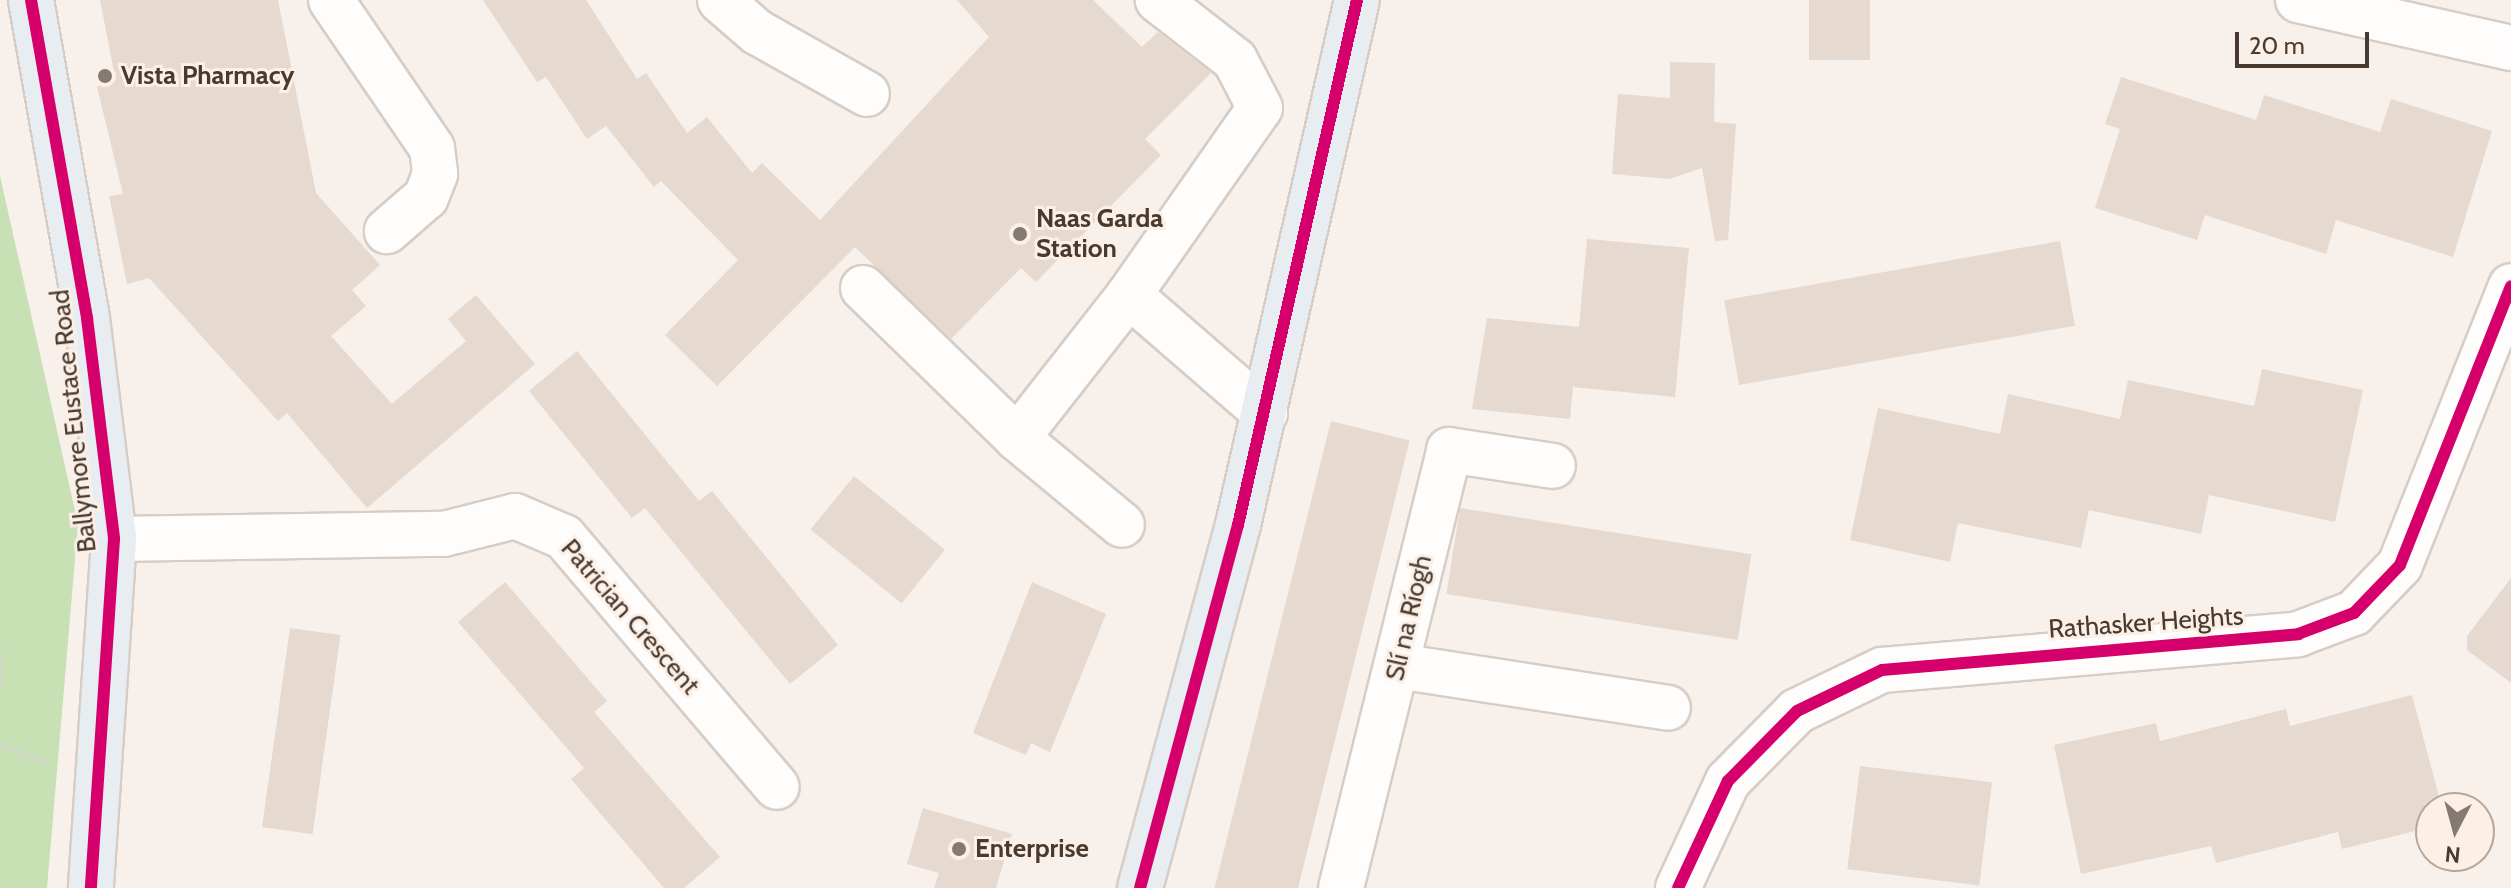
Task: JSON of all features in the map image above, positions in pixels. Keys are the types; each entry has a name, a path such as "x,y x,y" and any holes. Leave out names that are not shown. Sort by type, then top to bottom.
{"main road":[{"name":"Ballymore Eustace Road","path":"31,0 87,318 114,539 91,888"},
{"path":"1140,888 1265,413 1357,0"}],"street":[{"path":"331,0 432,148 435,174 426,197 387,231"},
{"path":"720,0 757,32 867,94"},
{"path":"1017,438 1129,295 1260,108 1235,60 1158,0"},
{"path":"2298,0 2511,48"},
{"name":"Rathasker Heights","path":"1678,888 1728,781 1797,711 1882,670 2298,634 2354,613 2400,565 2511,286"},
{"path":"863,288 1017,438 1122,525"},
{"path":"1129,295 1265,413"},
{"name":"Slí na Ríogh","path":"1341,888 1449,450 1553,466"},
{"name":"Patrician Crescent","path":"114,539 444,534 515,516 564,537 777,787"},
{"path":"1398,666 1668,708"}],"path":[{"path":"0,650 0,685"},
{"path":"0,744 49,763"}],"green space":[{"path":"0,176 78,524 47,888 0,888"}],"building":[{"path":"100,0 278,0 316,193 380,265 352,290 366,306 331,336 392,404 466,341 448,319 476,295 535,364 367,508 287,413 278,421 149,278 127,284 109,196 123,194 97,87 114,72"},
{"path":"483,0 586,0 637,79 646,73 687,133 707,117 752,173 762,163 820,220 989,37 957,0 1093,0 1142,47 1158,32 1211,73 1145,139 1161,155 1036,282 1021,268 951,339 855,247 717,386 665,335 738,260 661,181 654,187 606,126 587,139 546,77 537,82"},
{"path":"1809,0 1870,0 1870,60 1809,60"},
{"path":"1670,62 1715,63 1714,122 1736,124 1728,240 1715,241 1702,168 1669,179 1612,174 1618,94 1670,98"},
{"path":"2121,77 2256,120 2264,95 2380,132 2391,99 2492,131 2453,257 2336,220 2326,254 2205,215 2197,240 2095,208 2120,129 2105,124"},
{"path":"1587,239 1689,248 1675,397 1573,387 1570,419 1472,409 1487,318 1579,327"},
{"path":"2060,241 2075,326 1739,385 1724,300"},
{"path":"577,351 699,501 712,491 838,645 790,684 645,508 632,518 529,391"},
{"path":"2262,369 2363,390 2335,522 2209,495 2201,534 2089,510 2081,548 1958,523 1950,562 1850,540 1878,408 2000,434 2008,394 2120,419 2128,380 2254,406"},
{"path":"1331,421 1410,441 1298,888 1215,888"},
{"path":"854,476 945,550 902,603 811,530"},
{"path":"1460,508 1751,554 1738,640 1446,594"},
{"path":"2511,578 2511,683 2467,650 2467,636"},
{"path":"505,582 607,701 594,712 720,857 684,888 664,888 571,779 584,768 458,622"},
{"path":"1032,582 1106,614 1050,752 1031,743 1026,755 973,733"},
{"path":"290,628 341,635 313,834 262,827"},
{"path":"2412,695 2438,792 2415,792 2415,831 2342,849 2338,832 2216,863 2211,846 2081,874 2054,745 2156,723 2160,741 2286,709 2290,726"},
{"path":"1860,766 1992,782 1979,885 1847,869"},
{"name":"Enterprise","path":"923,808 1012,834 996,888 934,888 939,873 907,864"}],"cycle path":[{"path":"31,0 87,318 114,539 91,888"},
{"path":"1140,888 1238,525 1357,0"},
{"path":"1678,888 1728,781 1797,711 1882,670 2298,634 2354,613 2400,565 2511,286"}],"place":[{"name":"Vista Pharmacy","path":"105,76"},
{"name":"Naas Garda Station","path":"1020,234"},
{"name":"Enterprise","path":"959,849"}]}
